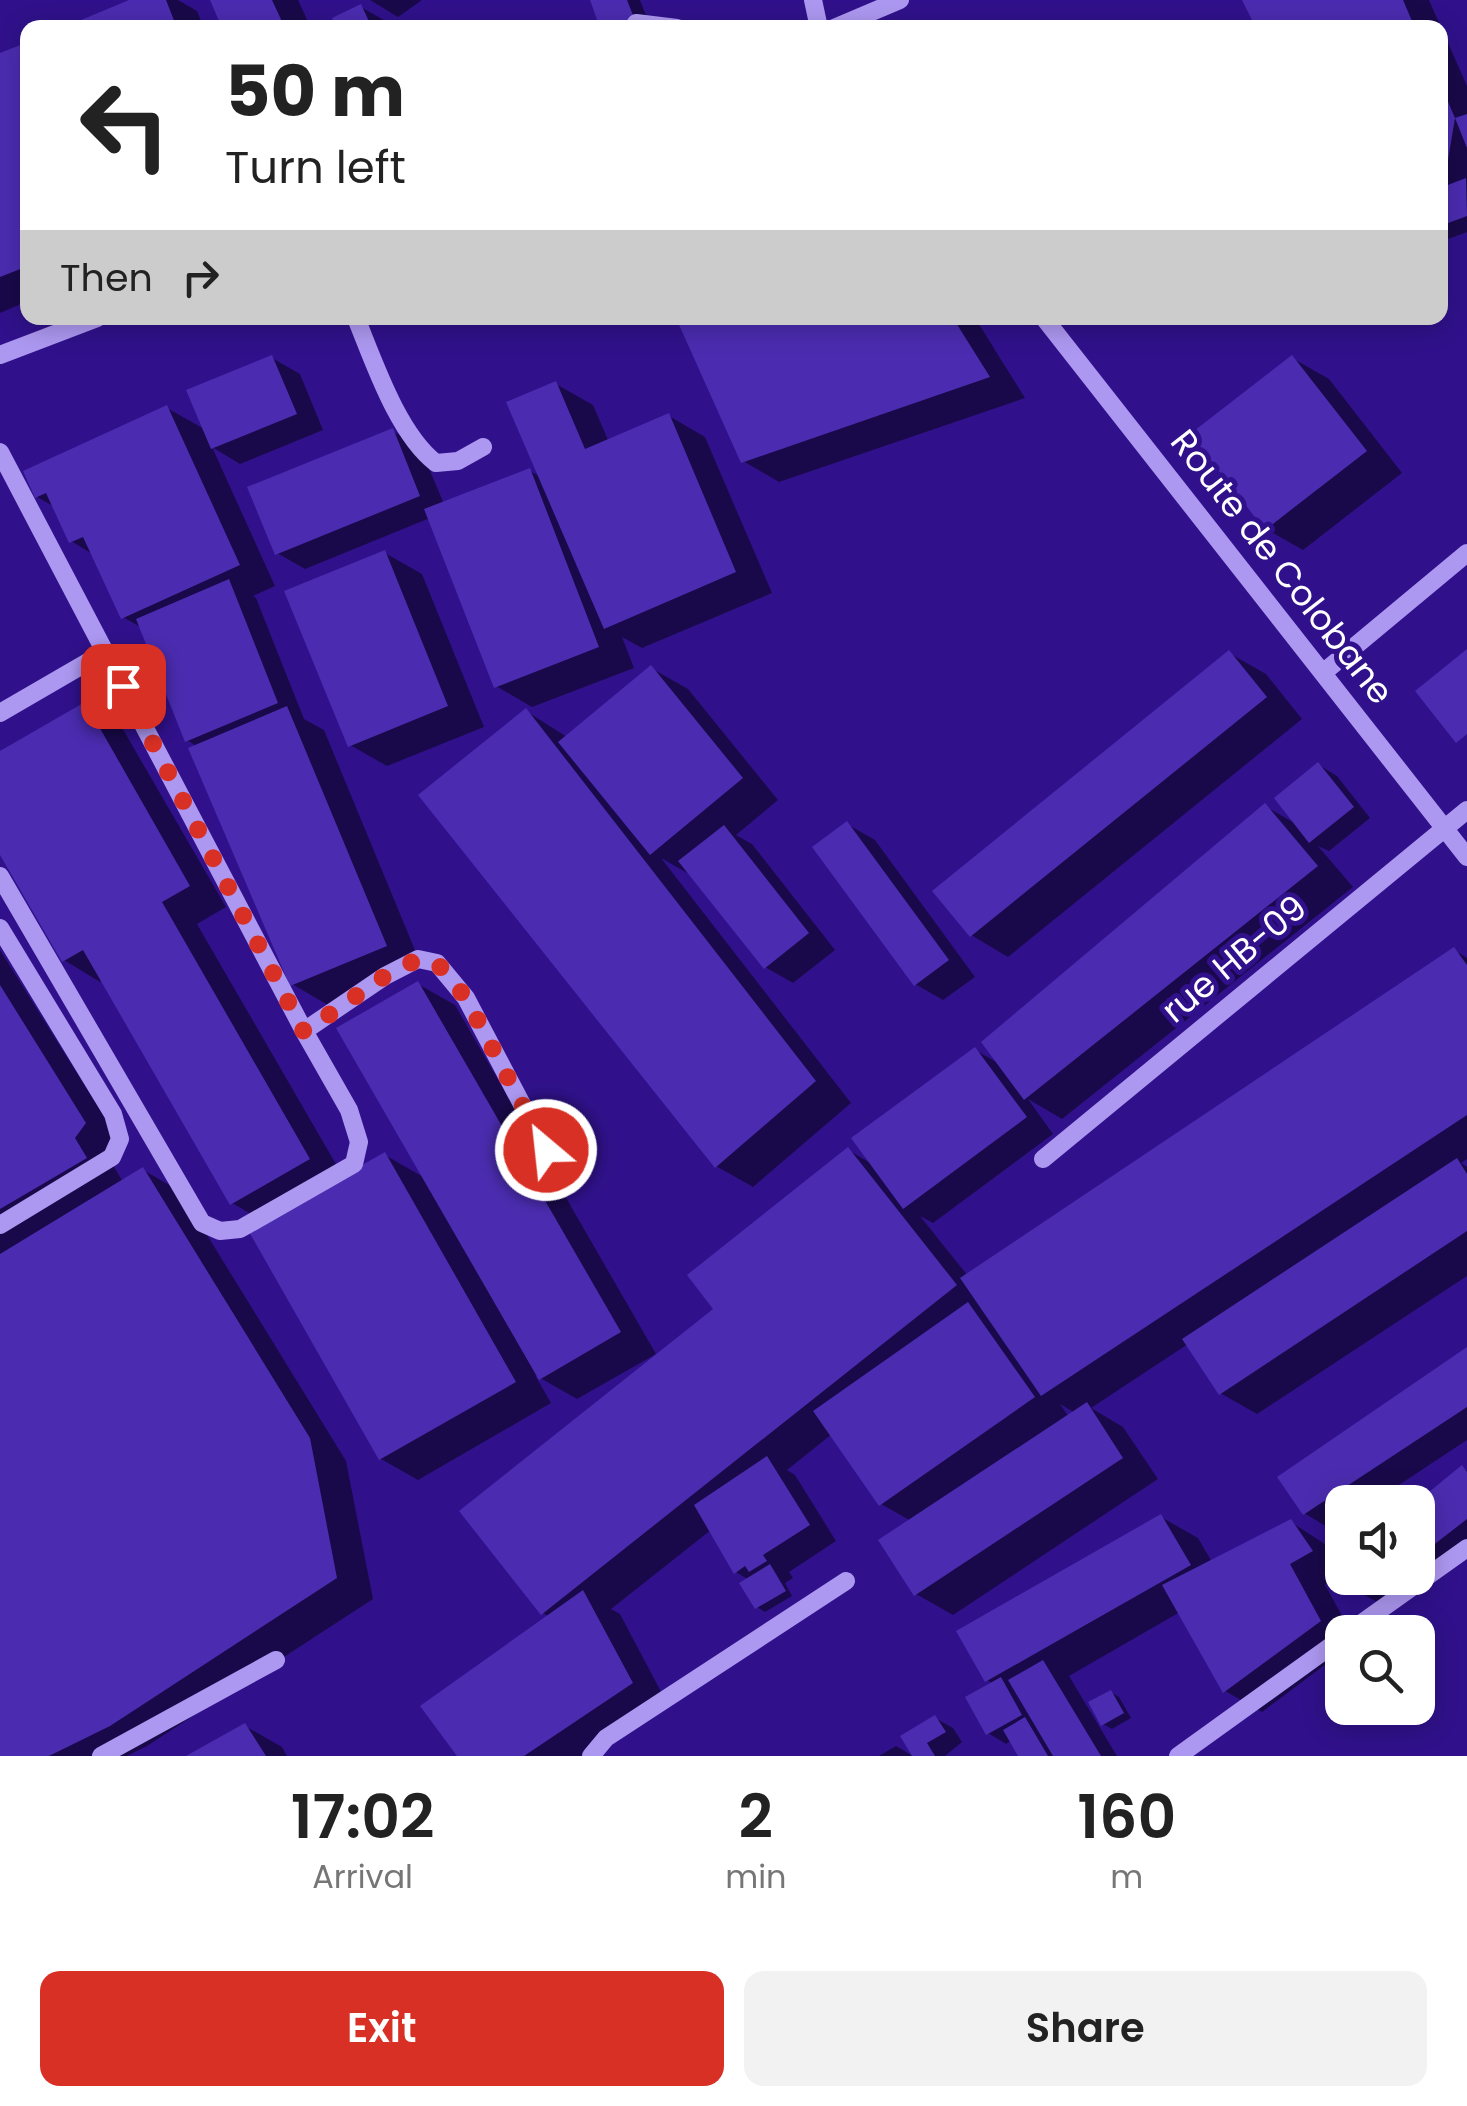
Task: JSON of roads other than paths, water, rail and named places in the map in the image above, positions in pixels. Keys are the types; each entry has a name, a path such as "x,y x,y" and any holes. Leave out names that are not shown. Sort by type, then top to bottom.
{"street":[{"path":"853,20 900,0"},
{"path":"0,356 80,325"},
{"path":"359,325 420,451 436,463 458,462 484,446"},
{"name":"Route de Colobane","path":"1050,325 1467,856"},
{"path":"0,452 304,1032 349,1110 359,1142 354,1164 240,1229 220,1231 202,1223 0,876"},
{"path":"1324,672 1467,553"},
{"path":"0,712 105,652"},
{"name":"rue HB-09","path":"1043,1159 1467,810"},
{"path":"0,928 113,1114 120,1139 112,1157 0,1224"},
{"path":"304,1032 385,976 418,959 437,963 466,998 546,1150"},
{"path":"1374,1615 1467,1548"},
{"path":"592,1756 606,1738 846,1581"},
{"path":"1189,1753 1325,1651"},
{"path":"100,1756 276,1660"}]}
